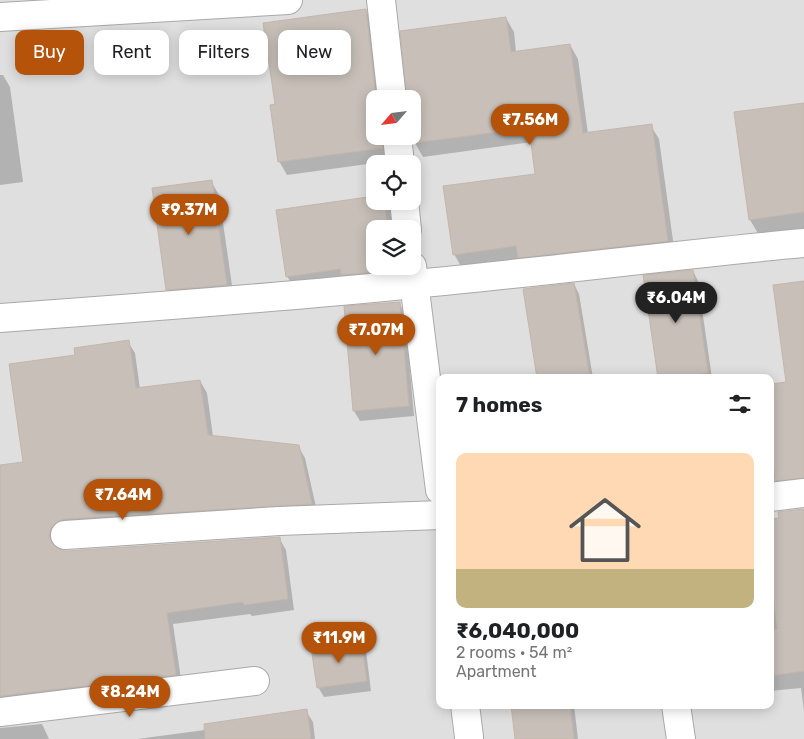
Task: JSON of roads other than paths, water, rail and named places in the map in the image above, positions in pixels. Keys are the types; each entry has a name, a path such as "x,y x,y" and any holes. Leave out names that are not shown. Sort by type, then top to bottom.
{"street":[{"path":"0,17 288,0"},
{"path":"380,0 391,90"},
{"path":"421,274 804,243"},
{"path":"0,318 203,303 413,275 436,458"},
{"path":"774,496 804,493"},
{"path":"65,535 279,521 436,515"},
{"path":"0,712 256,681"},
{"path":"465,709 468,737"},
{"path":"676,709 680,739"}]}
